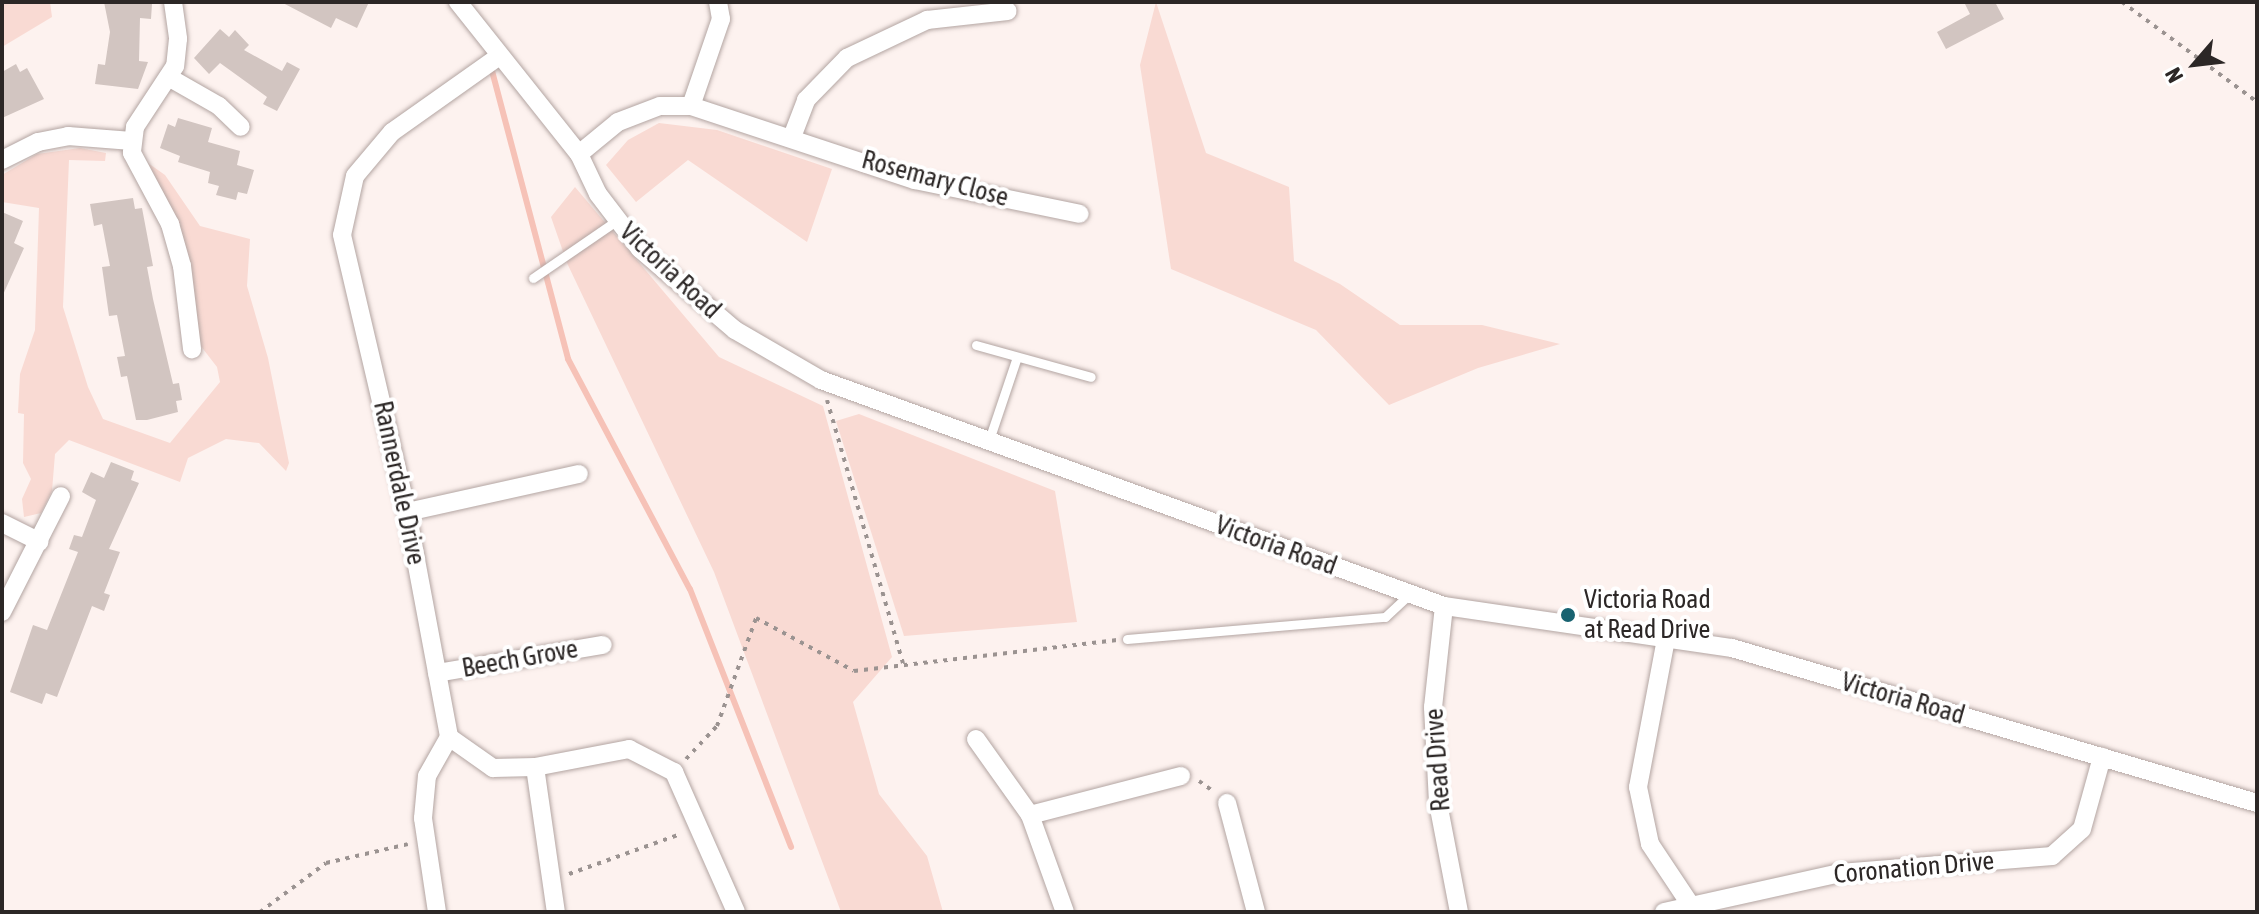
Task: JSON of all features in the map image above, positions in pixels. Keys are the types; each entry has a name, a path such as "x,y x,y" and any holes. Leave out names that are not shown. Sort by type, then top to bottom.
{"street":[{"path":"173,2 178,39 170,78 142,115 132,141 135,164 170,224 182,266 192,349"},
{"name":"Victoria Road","path":"458,2 498,57 579,154 616,221 688,295 735,330 821,380 1444,606 1732,648 2257,803"},
{"path":"691,106 721,19 718,2"},
{"path":"792,137 806,100 847,58 927,20 1008,11"},
{"name":"Rannerdale Drive","path":"449,737 407,512 342,235 355,176 392,132 498,57"},
{"path":"170,78 219,106 241,127"},
{"name":"Rosemary Close","path":"579,154 618,122 660,106 691,106 915,180 1080,214"},
{"path":"2,160 38,142 68,136 132,141"},
{"path":"407,512 579,474"},
{"path":"2,612 61,496"},
{"path":"2,523 40,542"},
{"name":"Read Drive","path":"1444,606 1433,707 1438,803 1459,912"},
{"path":"1666,639 1638,787 1650,844 1690,904"},
{"name":"Beech Grove","path":"437,673 603,645"},
{"path":"437,912 426,840 427,776 449,737 493,768 535,767 629,749 674,772 736,912"},
{"path":"976,739 1030,815 1065,912"},
{"name":"Coronation Drive","path":"1664,912 1840,873 2052,856 2082,829 2102,757"},
{"path":"535,767 556,912"},
{"path":"1030,815 1181,776"},
{"path":"1227,803 1256,912"}],"lane":[{"path":"533,278 616,221"},
{"path":"976,345 1016,360 1091,377"},
{"path":"989,440 1016,360"},
{"path":"1127,639 1385,617 1409,595"}],"path":[{"path":"2122,2 2257,102"},
{"path":"821,380 903,663"},
{"path":"674,772 717,726 756,618 854,671 1127,639"},
{"path":"1181,776 1204,782 1227,803"},
{"path":"551,880 699,828"},
{"path":"260,912 326,863 426,840"}],"shaded area":[{"path":"2,2 50,2 52,17 2,47"},
{"path":"1156,2 1206,153 1289,187 1294,261 1340,284 1400,325 1482,325 1560,344 1478,368 1389,405 1316,330 1171,269 1140,65"},
{"path":"659,123 717,130 832,169 807,242 688,160 636,202 606,165 628,140"},
{"path":"80,148 106,153 105,161 69,160 63,307 88,387 103,419 170,443 220,382 217,367 200,345 193,287 175,215 148,163 165,175 200,226 250,239 247,286 268,358 289,463 286,471 259,443 226,439 188,458 180,482 69,440 55,454 52,491 41,513 24,517 22,499 31,479 23,463 24,414 18,413 20,374 35,330 39,208 2,202 2,175 37,154"},
{"path":"575,187 719,357 823,406 892,657 853,702 879,794 927,856 943,912 841,912 714,572 567,263 551,217"},
{"path":"859,414 1055,491 1077,622 904,636 836,421"}],"building":[{"path":"104,2 152,4 151,19 140,18 139,61 148,62 138,89 95,84 98,64 105,65 110,32"},
{"path":"281,2 369,2 357,28 336,18 331,28"},
{"path":"1964,2 1995,2 2004,19 1946,49 1937,32 1970,14"},
{"path":"220,29 229,37 235,30 249,45 244,50 282,71 287,62 300,69 277,111 263,104 267,97 220,63 209,74 194,58"},
{"path":"16,64 20,72 27,68 44,99 2,118 2,72"},
{"path":"178,118 212,128 208,142 240,151 237,165 254,170 247,194 238,192 236,200 216,195 219,186 208,183 210,172 178,162 180,156 160,148 168,124 175,127"},
{"path":"133,198 135,209 142,208 153,266 147,267 153,299 173,384 179,383 182,400 176,401 178,412 147,420 136,420 127,376 121,377 117,357 125,356 117,315 109,316 102,267 110,266 102,224 94,226 90,204"},
{"path":"2,212 23,221 14,243 24,248 2,297"},
{"path":"111,462 134,471 131,480 139,483 109,549 120,552 104,593 110,595 104,611 92,606 57,697 46,693 42,704 10,692 33,625 47,630 78,552 69,549 74,535 82,537 96,500 82,492 91,472 104,478"}],"waterway":[{"path":"491,67 568,359 690,589 791,847"}],"place":[{"name":"Victoria Road at Read Drive","path":"1568,615"}]}
